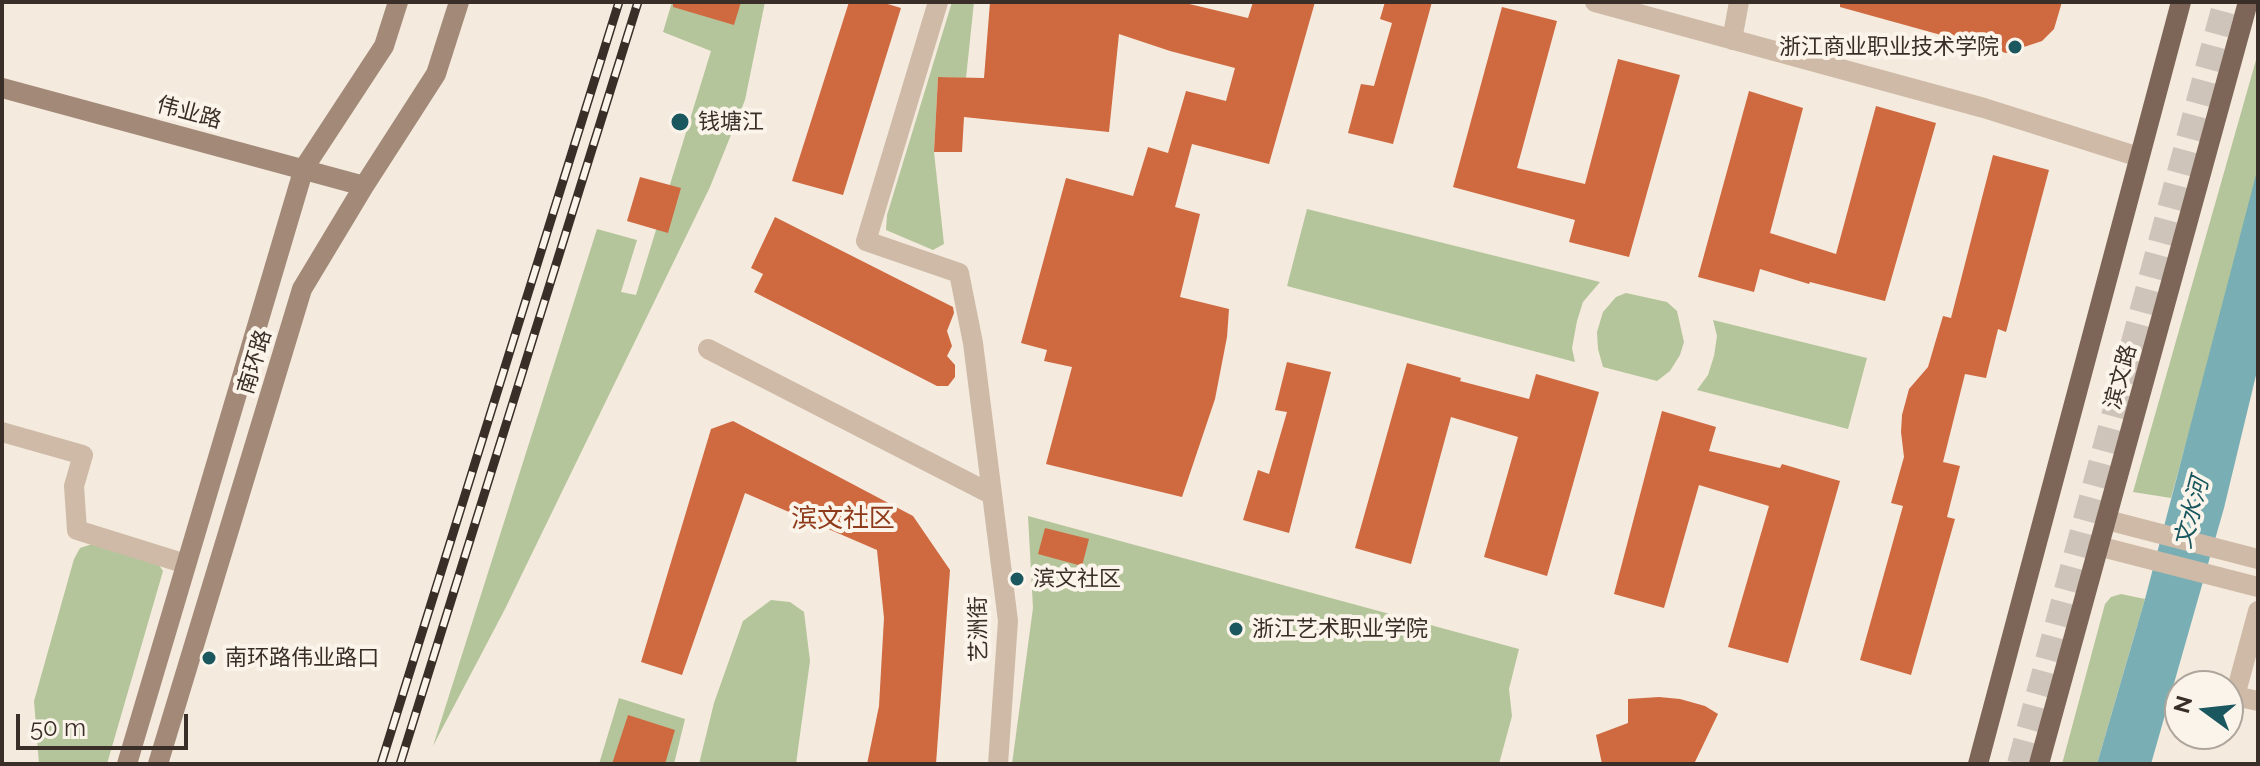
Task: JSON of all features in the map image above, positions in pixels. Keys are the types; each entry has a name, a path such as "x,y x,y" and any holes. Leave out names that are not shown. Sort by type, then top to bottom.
{"main road":[{"name":"南环路","path":"127,764 304,168 384,46 398,2"},
{"name":"南环路","path":"158,764 302,289 436,74 459,2"},
{"name":"滨文路","path":"1978,764 2181,2"},
{"name":"滨文路","path":"2039,764 2248,2"},
{"name":"伟业路","path":"2,88 364,186"}],"street":[{"name":"艺洲街","path":"938,2 866,241 959,273 973,343 1008,621 998,764"},
{"path":"1595,2 1984,108 2139,157"},
{"path":"1732,40 1739,2"},
{"path":"708,349 991,494"},
{"path":"2,432 83,455 74,486 77,530 186,564"},
{"path":"2107,520 2251,557"},
{"path":"2098,546 2252,585"},
{"path":"2258,611 2235,696 2258,701"}],"green space":[{"path":"672,2 765,2 745,100 710,187 505,609 433,746 597,229 637,240 621,292 636,295 711,51 663,32"},
{"path":"952,2 974,2 966,78 938,77 934,152 944,244 933,250 886,230 887,215"},
{"path":"2258,53 2258,180 2171,498 2133,492"},
{"path":"1307,209 1600,282 1583,302 1577,321 1572,348 1575,362 1287,286"},
{"path":"1626,293 1667,302 1677,311 1684,342 1670,371 1657,381 1603,367 1597,332 1603,312 1616,297"},
{"path":"1713,320 1867,358 1848,429 1697,390 1708,375 1714,356 1717,336"},
{"name":"浙江艺术职业学院","path":"1028,516 1519,649 1509,689 1512,716 1499,764 1012,764 1033,608"},
{"path":"98,542 155,559 163,571 107,764 39,764 34,701 74,559 80,548"},
{"path":"2121,594 2145,599 2097,764 2062,764 2105,604 2111,597"},
{"path":"771,600 790,602 804,612 810,661 796,764 699,764 714,703 743,621"},
{"path":"619,698 685,719 674,764 599,764"}],"water":[{"name":"文水河","path":"2258,167 2258,367 2224,508 2178,670 2164,670 2164,718 2151,764 2097,764 2145,599"}],"building":[{"path":"673,2 741,2 734,25 673,7"},
{"path":"849,2 881,2 901,8 843,195 792,181"},
{"path":"990,2 1181,2 1248,18 1253,2 1315,2 1269,164 1192,144 1175,207 1200,214 1180,297 1229,309 1215,399 1182,497 1046,464 1072,367 1044,361 1047,350 1021,343 1066,178 1133,196 1148,147 1168,153 1186,91 1226,101 1235,68 1119,34 1109,132 964,117 962,152 934,152 938,77 984,78"},
{"path":"1385,2 1432,2 1393,144 1348,133 1361,84 1374,86 1392,23 1380,19"},
{"path":"1840,2 2062,2 2054,29 2042,41 2006,53 1840,7"},
{"path":"1502,7 1557,21 1517,168 1585,184 1618,59 1680,75 1629,257 1569,242 1575,220 1453,187"},
{"path":"1749,91 1803,108 1770,233 1836,254 1876,106 1936,123 1885,301 1760,269 1754,292 1698,277"},
{"path":"1993,155 2049,170 2006,332 1998,329 1986,378 1965,374 1943,462 1960,466 1947,517 1955,519 1911,675 1860,660 1903,506 1891,503 1904,457 1902,415 1909,389 1928,367 1943,316 1951,318"},
{"path":"640,177 681,188 668,233 627,221"},
{"path":"775,217 953,307 954,313 947,331 952,346 947,356 955,365 955,377 948,386 937,386 754,292 763,274 751,268"},
{"path":"1287,362 1331,372 1289,533 1243,520 1258,470 1269,474 1287,412 1275,410"},
{"path":"1407,363 1529,399 1536,374 1599,392 1547,576 1484,557 1518,437 1451,417 1411,564 1355,548"},
{"path":"1662,411 1716,427 1709,451 1780,468 1782,464 1840,481 1788,663 1728,647 1769,506 1699,485 1664,608 1614,594"},
{"path":"733,421 913,516 950,570 936,764 867,764 879,706 884,618 877,550 745,493 682,675 641,662 711,429"},
{"path":"1045,528 1089,539 1082,566 1038,554"},
{"path":"1659,697 1705,706 1718,714 1694,764 1602,764 1596,735 1628,723 1628,699"},
{"path":"628,715 675,730 665,764 612,764"}],"tunnel":[{"path":"2019,764 2225,2"}],"railway":[{"path":"381,764 619,2"},
{"path":"400,764 638,2"}],"place":[{"name":"浙江商业职业技术学院","path":"2015,47"},
{"name":"钱塘江","path":"680,122"},
{"name":"滨文社区","path":"1017,579"},
{"name":"浙江艺术职业学院","path":"1236,629"},
{"name":"南环路伟业路口","path":"209,658"}],"district":[{"name":"滨文社区","path":"843,519"}]}
